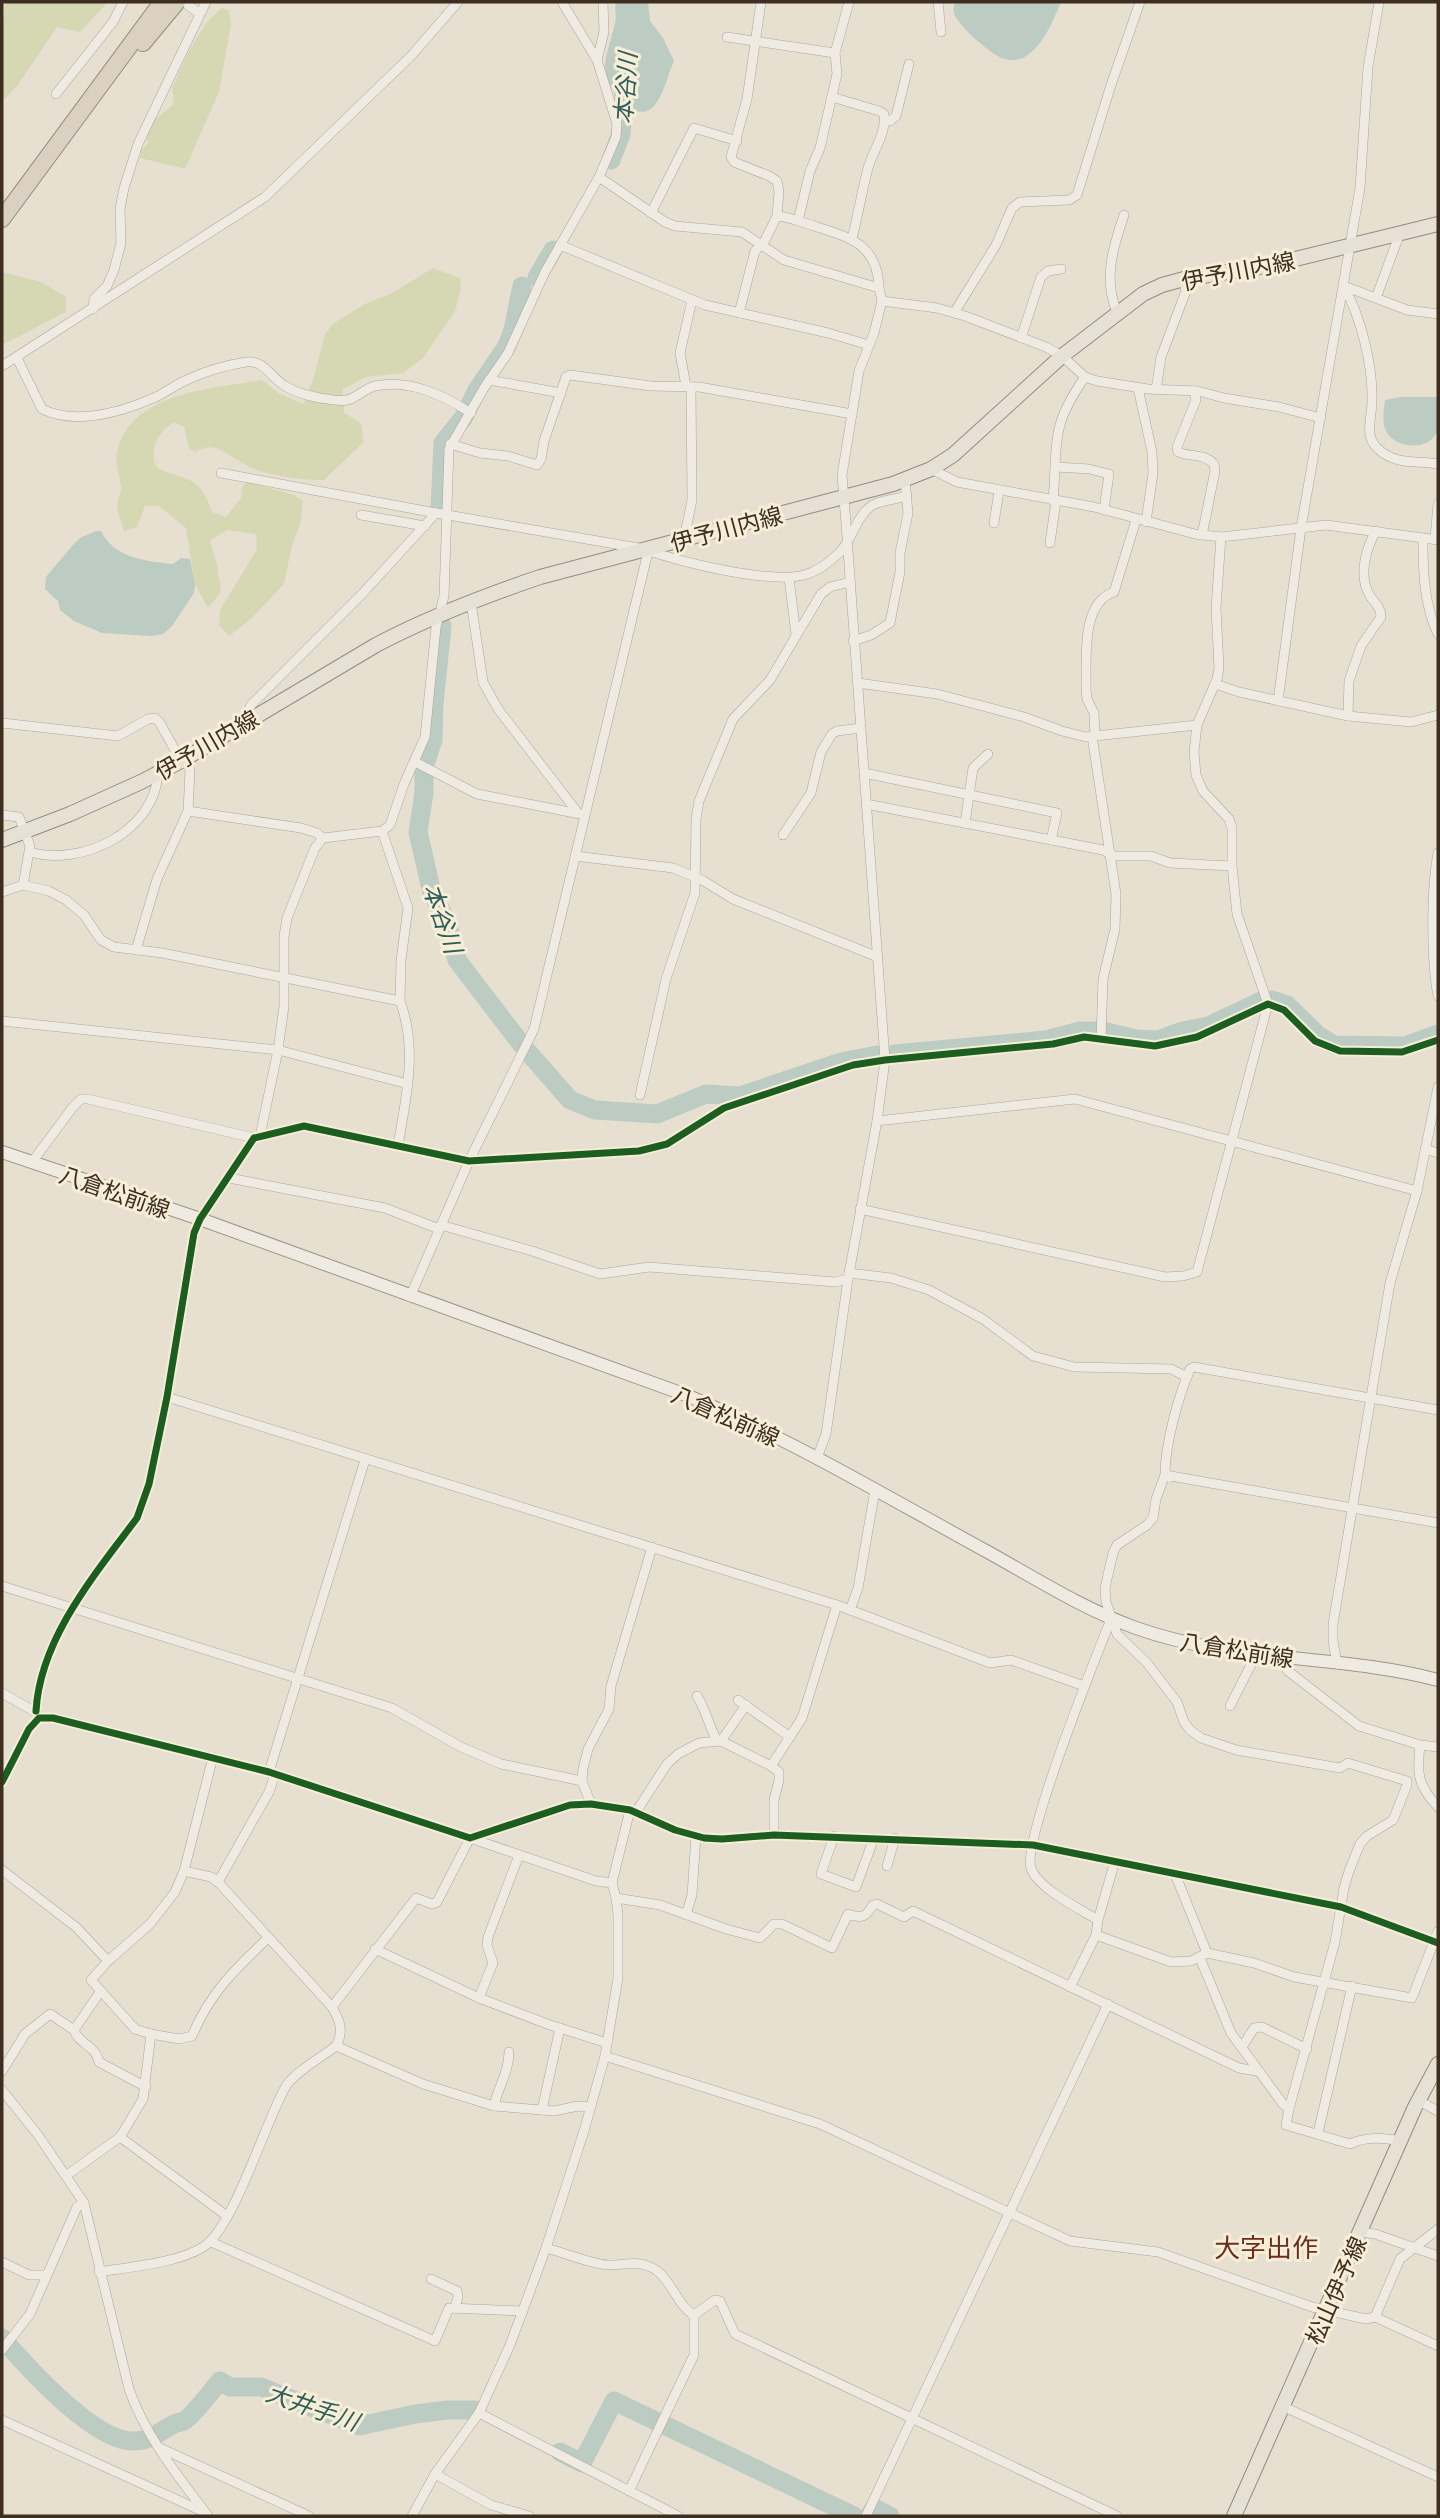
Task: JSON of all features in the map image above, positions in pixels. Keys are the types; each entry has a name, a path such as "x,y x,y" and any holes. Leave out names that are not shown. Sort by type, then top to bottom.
{"highway":[{"path":"2,219 162,2"},
{"path":"38,172 183,3"}],"main road":[{"name":"伊予川内線","path":"2,840 70,814 184,760 376,645 471,602 540,577 844,498 905,480 931,469 965,446 1062,356 1117,312 1143,294 1163,285 1271,265 1438,224"},
{"name":"八倉松前線","path":"2,1152 200,1219 686,1395 817,1458 1111,1619 1177,1640 1256,1655 1338,1664 1438,1680"},
{"name":"松山伊予線","path":"1234,2516 1438,2064"}],"street":[{"path":"56,94 113,22 123,2"},
{"path":"93,309 94,299 107,286 114,270 121,243 122,198 138,144 206,2"},
{"path":"2,366 265,197 411,56 458,2"},
{"path":"2,1782 37,1715 39,1691 64,1624 137,1518 144,1501 167,1397 194,1233 200,1219 257,1137 278,1050 287,918 315,848 323,838 382,831 390,825 404,784 425,737 434,641 444,596 447,561 440,514 450,444 508,353 545,272 599,177 616,137 617,124 597,60 562,2"},
{"path":"597,60 606,18 603,2"},
{"path":"739,313 755,251 777,216 779,192 776,181 734,162 731,157 747,99 761,2"},
{"path":"798,220 832,97 837,74 835,53 849,2"},
{"path":"938,2 940,32"},
{"path":"954,313 996,245 1012,208 1020,202 1069,200 1077,195 1140,2"},
{"path":"1279,701 1301,528 1363,166 1368,67 1379,2"},
{"path":"183,3 200,13"},
{"path":"727,37 835,53"},
{"path":"885,120 890,121 896,117 909,64"},
{"path":"832,97 879,111 884,114 885,120 869,165 852,239"},
{"path":"651,213 694,128 737,141"},
{"path":"599,177 675,226 742,232 784,260 880,288"},
{"path":"1117,312 1109,287 1109,272 1115,240 1124,215"},
{"path":"777,216 798,220 852,239 870,254 879,275 882,300 859,371 842,475 885,1060 826,1434 817,1458"},
{"path":"1376,298 1400,233"},
{"path":"561,245 692,300 869,345"},
{"path":"1021,338 1041,277 1048,271 1061,269"},
{"path":"1156,390 1161,357 1186,291 1184,279"},
{"path":"1344,286 1407,310 1438,314"},
{"path":"1344,286 1358,319 1368,365 1372,401 1371,438 1376,447 1400,461 1438,464"},
{"path":"684,539 692,500 688,386 680,353 692,300"},
{"path":"882,300 954,313 1021,338 1062,356 1085,377 1138,388 1194,391 1321,418"},
{"path":"17,358 42,409 74,416 94,416 115,411 159,395 190,378 250,362 263,366 284,386 310,396 349,400 373,386 392,384 417,387 447,398 471,413"},
{"path":"450,444 537,465 566,377 569,375 651,386 688,386 852,414"},
{"path":"1050,543 1058,428 1068,401 1085,377"},
{"path":"489,380 561,393"},
{"path":"1101,1038 1103,979 1117,910 1094,736 1094,713 1087,699 1086,689 1090,617 1099,601 1114,592 1141,521 1153,473 1152,452 1138,388"},
{"path":"1194,391 1196,400 1177,447 1182,454 1205,457 1214,464 1215,471 1202,535"},
{"path":"1056,467 1089,469 1109,474 1104,510"},
{"path":"931,469 957,482 1104,510 1141,521 1221,537 1342,526 1437,540 1438,505"},
{"path":"221,473 645,549 666,557 751,574 789,578 820,569 848,544 862,517 874,505 906,496"},
{"path":"853,641 871,635 890,623 908,513 905,480"},
{"path":"994,523 999,491"},
{"path":"244,722 251,705 363,593 425,526 440,514"},
{"path":"360,515 425,526"},
{"path":"1348,716 1349,681 1361,646 1381,617 1378,604 1372,600 1366,589 1364,578 1368,549 1376,531"},
{"path":"860,1209 1165,1277 1197,1272 1268,1004 1237,914 1232,866 1232,828 1229,819 1198,783 1194,752 1197,725 1219,668 1216,608 1221,537"},
{"path":"1423,540 1423,575 1432,622 1438,634"},
{"path":"410,1297 469,1161 534,1030 575,856 582,814 647,556 645,549"},
{"path":"789,578 796,636"},
{"path":"640,1095 666,979 695,893 696,819 709,774 733,719 770,680 821,594 830,587 850,582"},
{"path":"471,602 483,682 498,709 582,814"},
{"path":"858,684 937,694 1024,717 1077,736 1197,725"},
{"path":"1215,684 1348,716 1411,722 1438,715"},
{"path":"2,723 118,736 148,719 155,718 184,760 190,772 188,811 158,879 136,950"},
{"path":"783,835 811,793 821,752 832,734 861,728"},
{"path":"965,823 973,768 988,754"},
{"path":"415,762 477,794 582,814"},
{"path":"30,852 51,857 73,856 89,852 123,832 143,815 157,786 158,773"},
{"path":"864,773 1057,813 1051,839"},
{"path":"866,804 1051,839 1103,850 1114,856 1151,856 1170,863 1232,866"},
{"path":"188,811 301,828 323,838"},
{"path":"2,815 19,817 29,840 30,852 23,885"},
{"path":"382,831 408,908 401,960 400,1001 410,1035 408,1084 398,1146"},
{"path":"1438,853 1434,895 1438,996"},
{"path":"575,856 673,868 695,876 733,899 878,957"},
{"path":"2,892 23,885 50,891 84,915 107,945 162,953 400,1001"},
{"path":"32,1163 73,1107 81,1100 88,1099 257,1137 304,1126 469,1161 653,1149 724,1108 831,1072 885,1060 1033,1046 1084,1037 1144,1046 1171,1043 1197,1037 1268,1004 1284,1010 1315,1041 1340,1051 1402,1052 1438,1040"},
{"path":"2,1021 278,1050 408,1084"},
{"path":"1338,1664 1333,1641 1333,1624 1390,1283 1417,1191 1438,1087"},
{"path":"877,1121 1075,1099 1417,1191"},
{"path":"1426,1149 1438,1153"},
{"path":"229,1178 385,1208 440,1227 532,1251 600,1273 611,1274 649,1267 835,1282 849,1276 891,1278 929,1290 983,1319 1033,1356 1074,1367 1171,1368 1186,1377"},
{"path":"1406,1781 1348,1763 1339,1768 1236,1750 1201,1738 1184,1722 1177,1702 1147,1663 1117,1634 1106,1602 1105,1588 1117,1545 1153,1518 1156,1499 1165,1475 1166,1450 1190,1369 1194,1367 1438,1410"},
{"path":"167,1397 837,1605 990,1663 1011,1660 1084,1686"},
{"path":"218,1882 270,1792 272,1773 297,1678 365,1460"},
{"path":"1165,1475 1438,1523"},
{"path":"850,1610 858,1588 875,1490"},
{"path":"591,1804 582,1781 583,1769 588,1749 609,1709 611,1686 652,1547"},
{"path":"2,1586 392,1708 461,1747 501,1764 582,1781"},
{"path":"771,1766 802,1718 837,1605"},
{"path":"1098,1920 1059,1896 1031,1869 1032,1845 1084,1686 1111,1619"},
{"path":"1230,1706 1256,1655"},
{"path":"1279,1658 1298,1680 1359,1726 1420,1745 1438,1747"},
{"path":"2,1693 37,1715 272,1773 596,1881 612,1883"},
{"path":"697,1696 707,1712 707,1722 719,1741"},
{"path":"719,1741 742,1703 790,1737"},
{"path":"412,2516 435,2474 479,2413 510,2345 546,2248 605,2056 618,1978 617,1898 612,1883 633,1811 654,1780 678,1754 699,1743 719,1741 779,1772 774,1800 774,1835"},
{"path":"1420,1745 1417,1771 1426,1791 1438,1807"},
{"path":"213,1757 184,1871 170,1900 150,1924 91,1980 135,2029 179,2039 192,2036 202,2012 218,1988 268,1938"},
{"path":"1406,1781 1417,1771"},
{"path":"1401,2141 1382,2138 1350,2144 1286,2125 1335,1942 1349,1871 1360,1844 1367,1836 1393,1820 1407,1785 1406,1781"},
{"path":"332,2007 416,1898 437,1902 470,1838 570,1805 591,1804 633,1811 696,1836 722,1839 774,1835 835,1836 1032,1845 1341,1907 1436,1942"},
{"path":"686,1915 692,1895 696,1836"},
{"path":"835,1836 821,1874 856,1887 874,1838"},
{"path":"887,1866 895,1838"},
{"path":"479,1998 493,1963 487,1945 488,1937 519,1855"},
{"path":"1070,1987 1096,1935 1115,1861"},
{"path":"2,1870 76,1927 108,1961"},
{"path":"99,2272 172,2258 211,2242 228,2216 287,2083 336,2046 341,2031 332,2007 218,1882 211,1877 184,1871"},
{"path":"1175,1874 1231,2033 1289,2109"},
{"path":"617,1898 660,1905 726,1929 760,1938 774,1924 782,1924 832,1948 848,1914 862,1918 877,1904 904,1917 913,1911 1239,2068 1258,2071"},
{"path":"1096,1935 1171,1962 1204,1956 1254,1963 1294,1977 1412,1998 1436,1942 1438,1931"},
{"path":"375,1948 479,1998 607,2043"},
{"path":"1318,2133 1352,1986"},
{"path":"74,2030 100,1992"},
{"path":"866,2516 1108,2004"},
{"path":"2,2071 25,2034 50,2014 74,2030 76,2036 97,2052 99,2062 146,2087"},
{"path":"1242,2047 1254,2028 1262,2027 1269,2028 1285,2040 1307,2049"},
{"path":"542,2110 560,2028"},
{"path":"67,2175 120,2137 143,2099 151,2034"},
{"path":"336,2046 423,2084 494,2106 542,2110 590,2107"},
{"path":"494,2106 496,2094 507,2073 509,2052"},
{"path":"605,2056 820,2124 1070,2241 1158,2252 1312,2307 1366,2319 1375,2317 1438,2346"},
{"path":"2,2090 67,2175 84,2203 99,2272 139,2418 207,2515"},
{"path":"2,2110 9,2099"},
{"path":"1419,2101 1438,2111"},
{"path":"120,2137 228,2216"},
{"path":"2,2350 30,2314 77,2207 84,2203"},
{"path":"1375,2317 1400,2259 1438,2229"},
{"path":"1360,2232 1375,2234 1438,2256"},
{"path":"211,2242 435,2341 449,2308 523,2311"},
{"path":"546,2248 608,2265 635,2263 655,2270 694,2315 694,2354 629,2491"},
{"path":"2,2262 29,2275 47,2275"},
{"path":"431,2279 457,2291 455,2308"},
{"path":"694,2315 715,2300 720,2301 735,2334 1117,2516"},
{"path":"1282,2406 1438,2477"},
{"path":"479,2413 678,2516"},
{"path":"2,2420 207,2515"},
{"path":"158,2447 309,2516"},
{"path":"435,2474 491,2505 529,2516"}],"green space":[{"path":"5,2 108,2 80,32 57,27 17,86 2,102"},
{"path":"222,8 229,11 231,24 219,92 185,169 140,158 141,151 148,143 146,131 151,123 174,104 172,88 190,49 207,22"},
{"path":"433,268 460,278 461,289 455,311 423,358 403,373 366,377 343,389 344,413 361,423 364,442 324,480 286,477 258,470 216,448 210,447 195,452 189,448 184,427 174,422 159,436 154,448 157,468 197,485 212,512 226,517 241,498 242,487 247,482 294,495 303,501 300,525 292,545 284,584 252,618 229,636 219,625 220,610 257,549 256,534 227,530 210,541 221,592 208,608 195,584 186,528 159,506 145,506 137,527 124,531 117,508 121,489 116,456 125,432 139,416 177,396 262,380 278,393 303,404 313,380 325,334 334,323"},
{"path":"2,272 41,282 66,297 66,312 2,345"}],"water":[{"path":"616,2 648,2 650,21 663,38 674,61 657,101 646,111 629,108 615,93 606,74 606,60 616,20"},
{"path":"955,2 1061,2 1038,45 1024,57 1013,60 992,53 968,32 954,13"},
{"path":"1438,397 1438,427 1434,437 1428,442 1406,445 1387,433 1383,421 1385,400"},
{"path":"101,531 114,547 131,556 173,564 181,558 190,559 194,593 172,626 163,634 152,636 102,633 74,621 60,610 58,601 45,589 46,577 72,546 80,538"}],"waterway":[{"name":"本谷川","path":"611,160 621,134 625,77"},
{"name":"本谷川","path":"537,277 553,250"},
{"name":"本谷川","path":"440,509 443,443 464,417 477,390 507,346 522,286"},
{"name":"本谷川","path":"426,761 433,740 442,626"},
{"name":"本谷川","path":"424,772 418,832 432,893 447,922 457,960 522,1045"},
{"name":"本谷川","path":"1272,1000 1287,1005 1318,1035 1334,1045 1405,1046 1438,1034"},
{"name":"本谷川","path":"1107,1032 1136,1039 1158,1040 1208,1026 1261,1001"},
{"name":"本谷川","path":"895,1054 1046,1040 1080,1031 1097,1031"},
{"name":"本谷川","path":"528,1052 570,1100 595,1110 657,1114 706,1094 740,1096 841,1062 877,1055"},
{"name":"大井手川","path":"2,2338 63,2401 101,2430 119,2439 147,2439 175,2423 184,2421 220,2381 230,2387 261,2387 359,2426 415,2414 475,2410"},
{"name":"大井手川","path":"560,2452 582,2463 614,2401 854,2516"},
{"name":"大井手川","path":"869,2516 874,2508 890,2516"}],"cycle path":[{"path":"36,1711 40,1684 59,1633 88,1585 137,1518 149,1484 167,1397 194,1233 200,1219 254,1138 304,1126 469,1161 639,1151 667,1144 724,1108 853,1065 1053,1044 1084,1037 1155,1046 1197,1037 1268,1004 1284,1010 1315,1041 1340,1051 1402,1052 1438,1040"},
{"path":"2,1782 29,1729 39,1718 53,1718 269,1772 470,1838 570,1805 591,1804 630,1810 675,1830 704,1838 774,1835 1033,1845 1341,1907 1438,1943"}],"district":[{"name":"大字出作","path":"1266,2246"}]}
